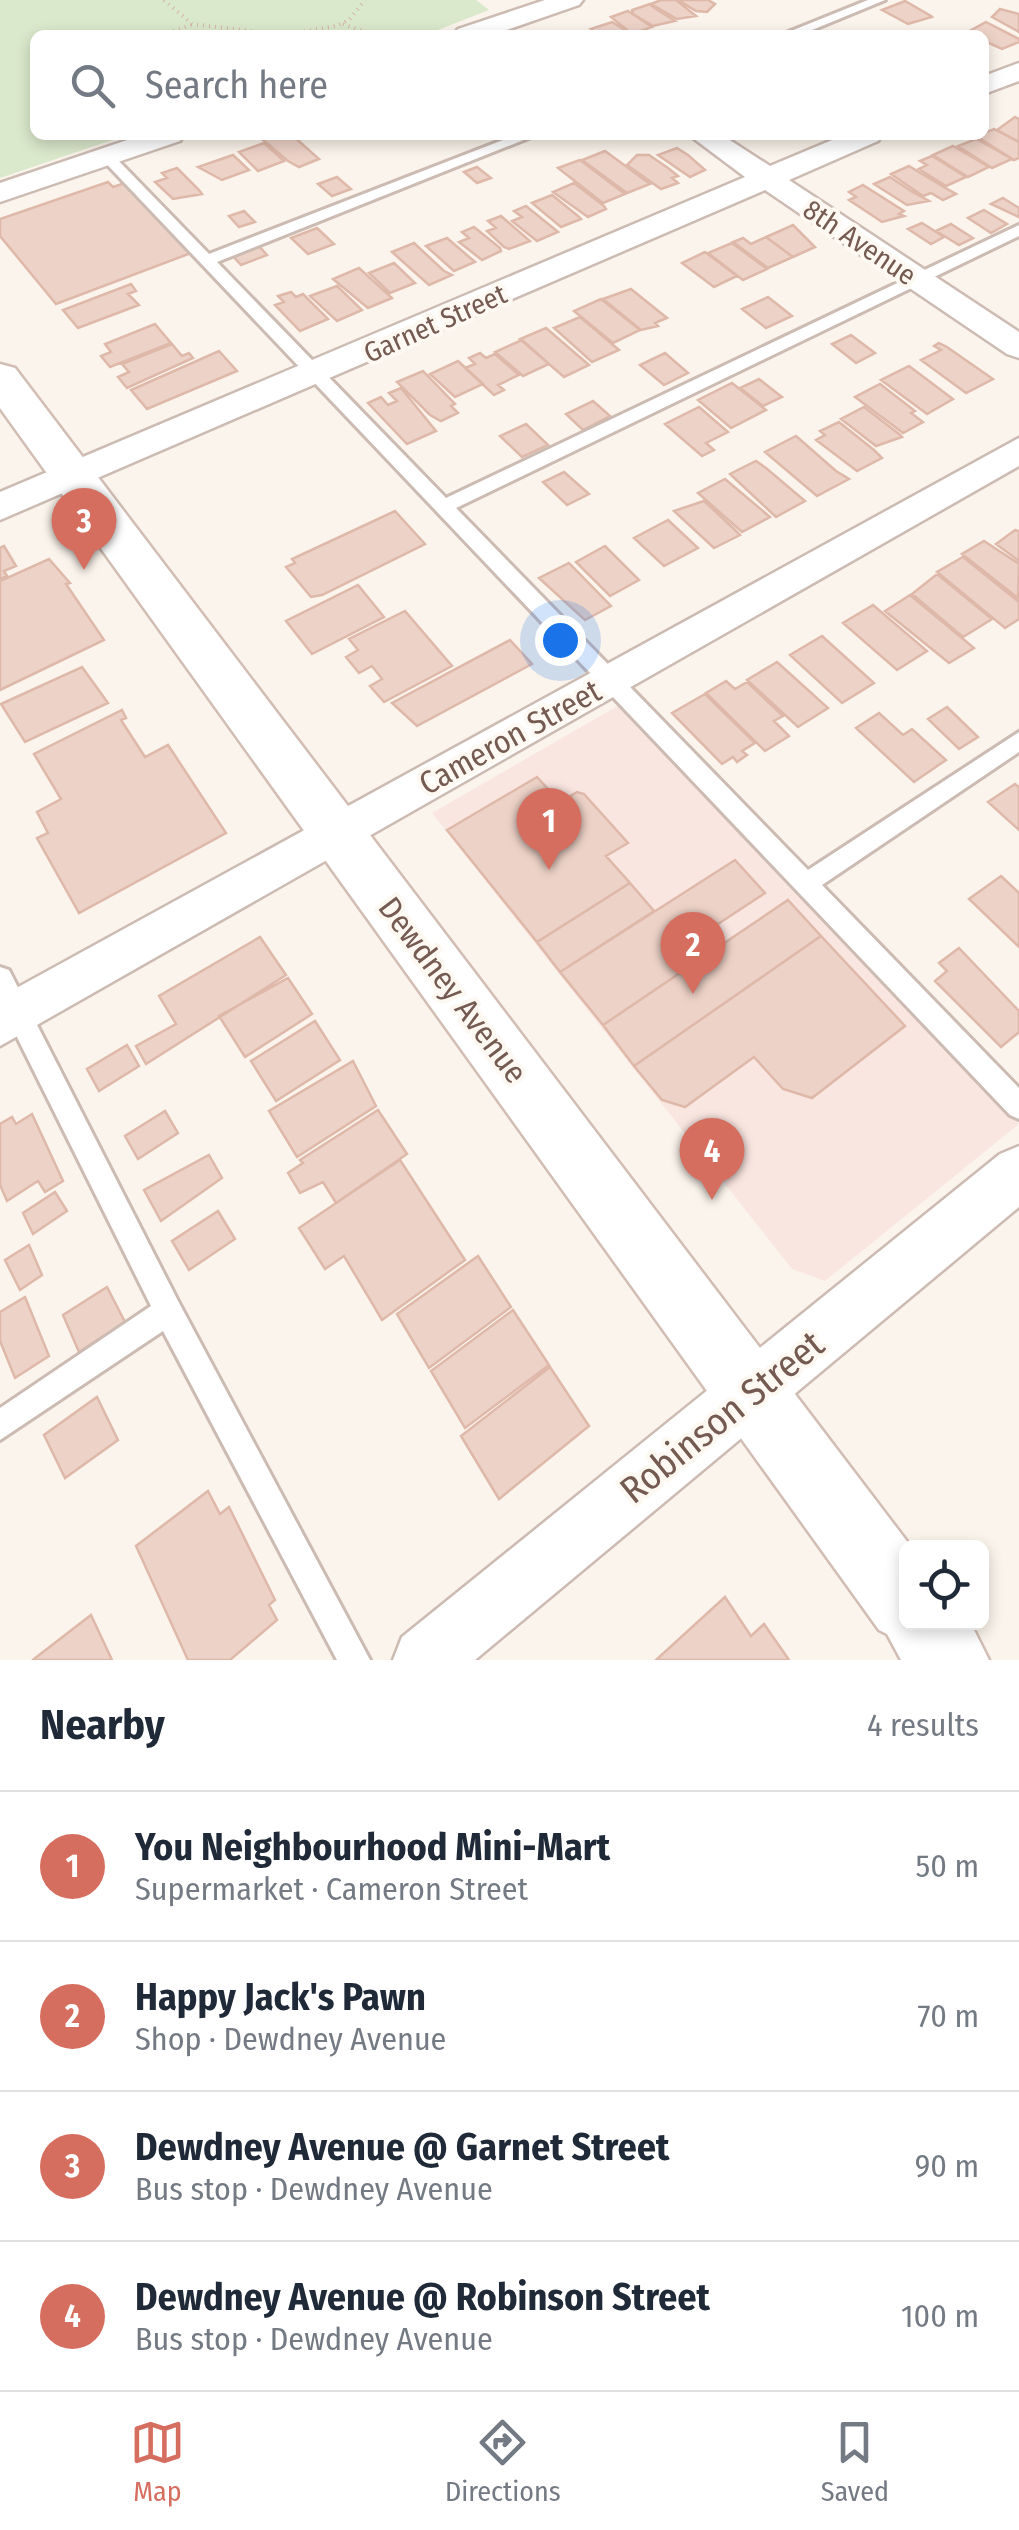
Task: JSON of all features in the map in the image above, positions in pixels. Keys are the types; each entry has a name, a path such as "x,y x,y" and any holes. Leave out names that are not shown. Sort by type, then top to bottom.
{"main road":[{"name":"Dewdney Avenue","path":"0,378 899,1592"},
{"path":"927,1630 949,1660"}],"street":[{"path":"502,0 547,30"},
{"path":"481,30 570,0"},
{"path":"989,84 1019,71"},
{"path":"0,193 155,140"},
{"name":"8th Avenue","path":"710,140 1019,347"},
{"name":"Garnet Street","path":"0,507 856,140"},
{"name":"Cameron Street","path":"6,1005 337,834 1019,450"},
{"name":"Robinson Street","path":"425,1660 1019,1173"}],"lane":[{"path":"801,30 879,0"},
{"path":"204,261 516,140"},
{"path":"106,156 313,376 612,680 1019,1106"},
{"path":"443,507 1019,230"},
{"path":"807,883 1019,740"},
{"path":"6,1005 354,1660"},
{"path":"0,1425 168,1311"}],"path":[{"path":"164,0 192,24"},
{"path":"342,23 364,0"},
{"path":"308,30 342,23 361,30"},
{"path":"176,30 192,24 242,30"}],"shaded area":[{"path":"621,704 1019,1124 825,1281 792,1269 432,813"}],"green space":[{"path":"0,0 476,0 489,10 438,30 30,30 30,140 112,140 0,178"}],"building":[{"path":"676,0 696,16 677,19 651,4"},
{"path":"678,0 708,0 715,4 707,12 696,11"},
{"path":"905,1 932,17 908,24 882,10"},
{"path":"650,4 675,21 653,26 633,14 632,10"},
{"path":"1000,9 1019,14 1019,32 992,17"},
{"path":"628,11 652,27 627,30 611,17"},
{"path":"612,22 625,30 592,30"},
{"path":"986,22 1019,42 1002,49 989,43 989,30 972,30"},
{"path":"1015,117 1019,119 1019,142 997,130"},
{"path":"994,129 1019,142 1019,158 1014,160 982,140 989,140 989,131"},
{"path":"263,140 298,140 319,159 299,167"},
{"path":"978,140 1012,159 992,168 958,146"},
{"path":"264,143 284,161 258,171 239,152"},
{"path":"953,146 989,167 968,177 933,155"},
{"path":"677,148 705,170 690,177 658,155"},
{"path":"605,151 650,184 627,193 582,160"},
{"path":"233,155 249,170 222,180 198,167"},
{"path":"637,155 649,155 678,176 672,178 678,183 661,189 627,165"},
{"path":"932,156 966,177 946,186 919,169 927,165 920,161"},
{"path":"580,160 625,194 603,203 558,168"},
{"path":"909,166 956,194 943,200 931,193 923,196 891,174"},
{"path":"477,167 491,178 477,183 464,172"},
{"path":"177,168 202,194 173,199 155,182 167,178 162,173"},
{"path":"337,177 351,189 332,196 318,184"},
{"path":"890,177 929,201 907,205 874,184"},
{"path":"108,182 113,187 125,183 191,253 56,304 0,236 0,219"},
{"path":"574,183 606,209 588,217 553,192"},
{"path":"863,185 904,211 899,214 904,216 882,222 849,200 856,197 849,192"},
{"path":"552,195 581,219 561,227 532,203"},
{"path":"1003,198 1019,208 1019,217 991,204"},
{"path":"526,206 558,232 537,241 512,221 522,217 514,211"},
{"path":"984,210 1007,224 991,233 968,218"},
{"path":"244,211 255,222 239,227 229,216"},
{"path":"501,216 530,241 509,249 504,247 487,231 496,228 488,221"},
{"path":"922,223 944,237 931,244 908,229"},
{"path":"951,224 973,238 959,245 936,231"},
{"path":"793,225 815,247 793,257 766,237"},
{"path":"474,227 501,251 482,260 459,242 469,238 462,232"},
{"path":"317,228 334,244 308,254 291,238"},
{"path":"766,237 793,257 768,268 733,242 743,238 751,244"},
{"path":"447,238 475,262 454,271 426,246"},
{"path":"414,243 452,275 429,285 392,252"},
{"path":"732,243 767,269 743,280 708,253"},
{"path":"258,245 267,255 241,265 232,255"},
{"path":"705,252 737,276 714,287 682,263"},
{"path":"394,263 415,283 390,293 369,273"},
{"path":"359,268 392,298 368,308 333,279"},
{"path":"131,284 136,291 128,294 139,305 78,328 63,310"},
{"path":"337,286 362,310 337,321 310,296"},
{"path":"631,289 667,318 655,323 658,326 641,330 603,299"},
{"path":"291,292 296,297 303,294 328,319 300,331 275,305 284,302 278,296"},
{"path":"768,297 792,316 766,328 742,309"},
{"path":"601,299 640,330 613,343 574,311"},
{"path":"580,317 619,350 592,362 554,328"},
{"path":"155,324 171,343 110,367 101,356 111,352 105,344"},
{"path":"546,328 589,365 564,377 520,339"},
{"path":"851,335 875,353 856,363 832,344"},
{"path":"522,340 549,364 523,376 495,352"},
{"path":"939,343 993,379 966,393 921,360 941,350 934,346"},
{"path":"172,344 182,356 189,353 193,358 127,388 118,377 129,372 122,364"},
{"path":"219,351 237,371 147,409 131,390"},
{"path":"480,353 486,358 495,354 519,375 498,385 504,390 494,395 465,368 475,364 469,358"},
{"path":"665,353 688,373 664,385 640,365"},
{"path":"458,361 483,384 455,397 430,374"},
{"path":"909,366 953,399 927,414 881,380"},
{"path":"423,371 455,404 451,406 458,413 441,421 397,382"},
{"path":"759,379 782,397 763,406 740,388"},
{"path":"732,383 766,410 731,428 698,400"},
{"path":"880,384 923,422 903,433 855,397"},
{"path":"401,388 436,431 407,444 368,403 381,397 388,405 397,401 389,393"},
{"path":"593,401 610,416 583,430 566,414"},
{"path":"699,407 728,432 706,443 714,450 702,456 665,424"},
{"path":"864,407 902,437 876,446 841,419"},
{"path":"839,422 882,458 857,471 816,440 825,435 820,431"},
{"path":"526,424 548,445 522,457 500,436"},
{"path":"796,436 849,479 817,496 765,452"},
{"path":"756,461 805,501 776,517 730,474"},
{"path":"564,472 589,494 567,505 543,482"},
{"path":"725,479 770,517 742,532 698,493"},
{"path":"704,501 740,535 714,548 674,511"},
{"path":"395,511 425,544 311,597 286,567 295,563 292,559"},
{"path":"668,520 698,548 664,566 634,538"},
{"path":"1019,531 1019,561 996,544"},
{"path":"984,541 1019,564 1018,598 962,554"},
{"path":"4,546 16,566 4,571 7,576 0,579 0,548"},
{"path":"605,546 639,580 610,596 576,562"},
{"path":"963,557 1019,602 1019,619 1005,628 937,572"},
{"path":"49,559 70,583 66,584 104,640 0,690 0,581"},
{"path":"569,563 611,606 585,620 539,578"},
{"path":"937,574 992,619 963,637 912,594"},
{"path":"358,585 384,617 312,654 286,621"},
{"path":"910,595 974,648 949,663 885,611"},
{"path":"873,605 927,651 897,670 843,623"},
{"path":"405,611 452,666 384,702 370,686 382,679 372,666 359,673 346,657 358,650 349,639"},
{"path":"822,636 874,683 842,703 790,655"},
{"path":"510,640 532,664 417,726 392,703"},
{"path":"777,662 828,708 798,727 747,680"},
{"path":"82,667 108,703 25,742 1,704"},
{"path":"726,681 735,689 747,682 783,716 774,721 789,736 765,751 706,693"},
{"path":"705,694 755,743 742,751 747,755 737,762 733,757 722,764 672,713"},
{"path":"947,707 978,737 959,749 928,719"},
{"path":"122,710 126,718 121,720 145,757 168,745 226,833 79,913 37,838 48,833 37,812 61,799 34,754"},
{"path":"879,713 903,735 912,729 946,760 914,782 856,728"},
{"path":"537,777 560,802 577,792 584,794 628,843 606,856 630,883 537,942 447,830"},
{"path":"1015,784 1019,787 1019,830 988,802"},
{"path":"735,860 765,893 683,947 696,962 603,1025 560,972"},
{"path":"1001,876 1019,893 1019,947 969,899"},
{"path":"630,883 654,911 560,972 537,942"},
{"path":"788,900 821,936 634,1066 603,1025"},
{"path":"821,936 905,1026 812,1098 783,1089 754,1057 685,1107 662,1100 634,1066"},
{"path":"260,937 286,975 146,1064 136,1046 176,1024 159,996"},
{"path":"959,948 1019,1011 1019,1032 1001,1047 935,981 947,971 939,963"},
{"path":"288,978 312,1014 245,1057 219,1016"},
{"path":"315,1021 340,1060 276,1101 251,1061"},
{"path":"127,1045 139,1066 99,1091 87,1069"},
{"path":"353,1061 376,1106 297,1157 269,1111"},
{"path":"378,1110 407,1154 336,1203 323,1182 300,1193 288,1173 303,1163 300,1160"},
{"path":"165,1111 178,1133 138,1159 125,1136"},
{"path":"32,1114 63,1181 45,1192 38,1181 7,1201 0,1185 0,1124 12,1117 16,1124"},
{"path":"209,1155 222,1178 161,1221 144,1190"},
{"path":"400,1160 465,1260 382,1320 344,1256 325,1269 299,1228"},
{"path":"55,1192 67,1211 33,1234 23,1213"},
{"path":"218,1211 235,1239 189,1270 172,1241"},
{"path":"29,1245 42,1275 20,1290 5,1260"},
{"path":"478,1256 511,1307 429,1368 397,1314"},
{"path":"107,1287 125,1322 79,1352 63,1315"},
{"path":"25,1297 49,1356 15,1378 0,1341 0,1312"},
{"path":"513,1310 549,1365 465,1428 431,1371"},
{"path":"550,1367 589,1426 499,1499 461,1436"},
{"path":"97,1397 118,1440 65,1478 44,1435"},
{"path":"208,1491 220,1514 229,1507 275,1600 269,1605 277,1620 230,1660 188,1660 136,1546"},
{"path":"725,1597 751,1636 764,1624 789,1660 656,1660"},
{"path":"91,1615 112,1660 33,1660 34,1659"}],"place":[{"name":"Dewdney Avenue @ Garnet Street","path":"84,570"},
{"name":"You Neighbourhood Mini-Mart","path":"549,870"},
{"name":"Happy Jack's Pawn","path":"693,994"},
{"name":"Dewdney Avenue @ Robinson Street","path":"712,1200"}]}
